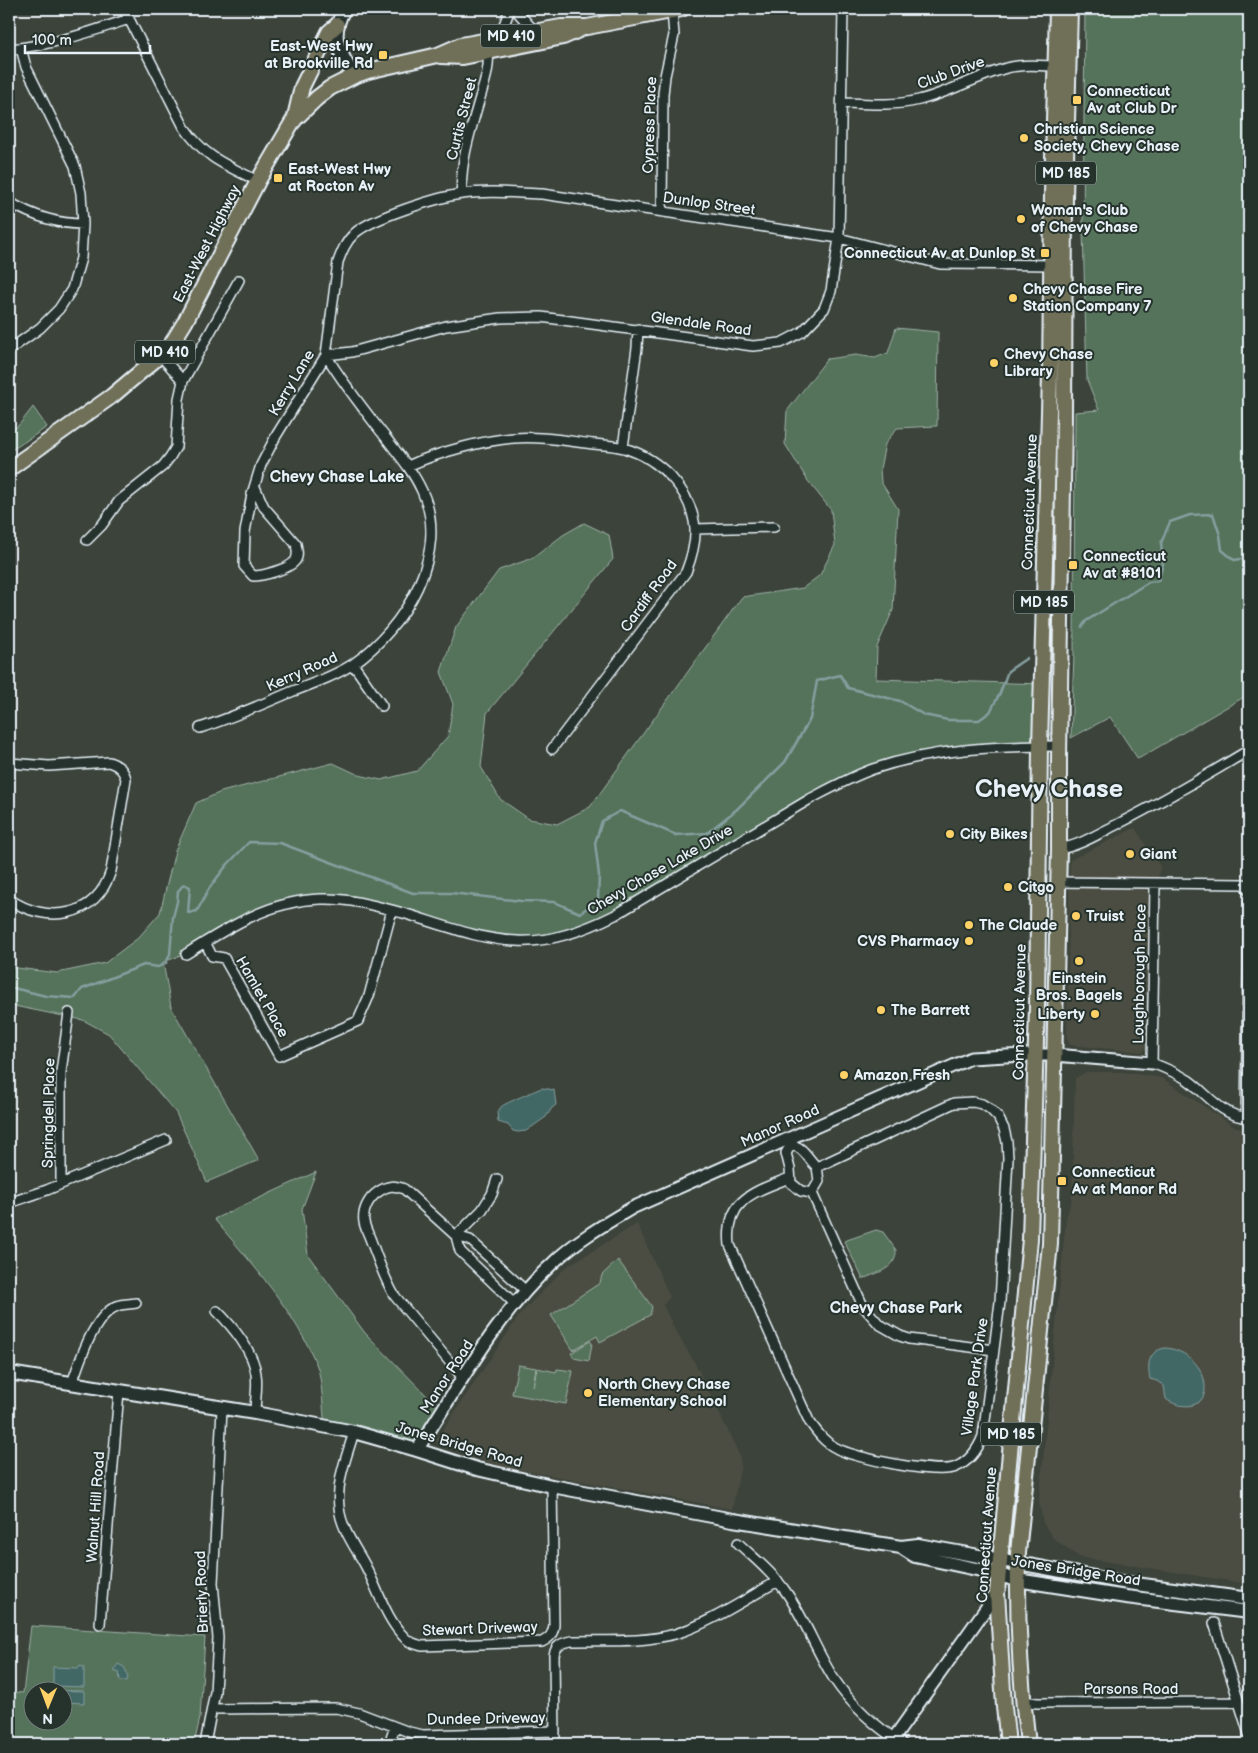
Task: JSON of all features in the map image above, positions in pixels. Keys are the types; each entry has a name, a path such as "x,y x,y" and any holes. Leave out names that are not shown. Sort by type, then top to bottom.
{"main road":[{"path":"344,9 337,25 337,44 354,76"},
{"name":"Connecticut Avenue","path":"1057,9 1062,66"},
{"name":"Connecticut Avenue","path":"1008,1744 997,1592 1005,1573 1018,1564 1050,1244 1059,849 1064,418 1058,265 1052,194 1062,66 1070,9"},
{"name":"East-West Highway","path":"438,56 461,45 561,27 587,27 677,10"},
{"path":"294,121 302,87 329,32 337,25"},
{"name":"East-West Highway","path":"9,469 112,396 169,348 185,322 258,182 294,121 330,88 354,76 386,66 438,56 463,57 563,37 587,27"},
{"name":"Connecticut Avenue","path":"1028,1744 1005,1573 1030,1240 1036,1055 1040,746 1058,265"},
{"name":"Jones Bridge Road","path":"9,1372 119,1392 255,1413 354,1432 477,1469 552,1486 733,1520 901,1547 918,1545 1005,1573 1126,1597 1249,1612"},
{"name":"Jones Bridge Road","path":"1018,1564 1128,1584 1249,1599"}],"street":[{"path":"124,9 184,127 193,140 217,161 258,182"},
{"path":"499,38 510,9"},
{"path":"515,9 535,32"},
{"name":"Glendale Road","path":"326,355 352,352 446,326 500,318 541,317 753,346 781,342 802,332 824,309 832,290 839,238 843,9"},
{"name":"Cypress Place","path":"662,211 663,94 677,10"},
{"path":"9,49 72,38 129,19"},
{"path":"9,350 40,328 59,309 72,289 81,258 83,224 81,193 75,166 26,67 21,48"},
{"name":"Curtis Street","path":"462,194 460,181 472,124 489,69 488,52"},
{"name":"Club Drive","path":"842,103 884,104 917,101 1004,68 1062,66"},
{"name":"Dunlop Street","path":"355,233 371,222 422,204 462,194 502,192 542,194 839,238 940,264 1058,265"},
{"path":"9,202 27,213 69,224 83,224"},
{"name":"Kerry Lane","path":"255,486 264,507 296,544 298,550 297,558 294,562 267,575 258,576 253,576 247,571 244,566 243,556 245,532 255,486 261,465 276,436 326,355 338,262 343,248 355,233"},
{"path":"87,540 102,525 119,501 163,466 176,447 179,399 183,381 239,280"},
{"path":"623,447 638,330"},
{"name":"Kerry Road","path":"200,728 220,722 325,678 353,664 381,640 401,617 426,567 431,539 429,514 423,492 408,466 340,378 326,355"},
{"path":"161,356 183,381"},
{"name":"Cardiff Road","path":"408,466 477,444 512,438 539,438 623,447 652,460 673,477 687,500 695,529 691,559 686,572 552,749"},
{"path":"695,529 774,527"},
{"path":"353,664 382,706"},
{"name":"Chevy Chase Lake Drive","path":"186,954 242,920 276,907 300,901 321,899 372,904 484,936 518,941 572,933 590,927 615,914 839,783 871,770 916,757 960,749 1002,746 1059,746"},
{"path":"1059,849 1074,845 1133,816 1249,750"},
{"path":"9,763 49,766 109,762 116,765 124,773 126,779 111,871 109,879 99,894 88,905 68,914 56,914 29,909 9,899"},
{"path":"1057,882 1248,885"},
{"name":"Loughborough Place","path":"1152,1063 1155,884"},
{"path":"1248,1118 1249,902"},
{"name":"Hamlet Place","path":"205,942 212,956 224,958 279,1056 358,1020 369,996 392,910"},
{"name":"Springdell Place","path":"61,1183 61,1072 69,1013"},
{"name":"Manor Road","path":"417,1450 463,1378 515,1304 555,1261 588,1234 632,1208 790,1142 971,1058 1036,1055 1152,1063 1186,1079 1227,1113 1248,1118"},
{"name":"Village Park Drive","path":"789,1178 747,1197 736,1208 729,1226 730,1245 809,1421 819,1435 828,1443 844,1452 888,1462 940,1470 955,1468 969,1458 978,1448 983,1436 1000,1302 1008,1158 1004,1129 998,1117 982,1104 973,1102 954,1104 817,1167"},
{"path":"9,1203 47,1190 166,1140"},
{"path":"790,1142 802,1149 810,1161 817,1167 819,1181 812,1193 801,1191 791,1183 786,1153 790,1142"},
{"path":"456,1236 482,1210 492,1194 497,1179"},
{"path":"463,1378 456,1372 394,1295 387,1283 364,1222 364,1211 369,1200 388,1186 395,1185 404,1189 456,1236 470,1240 526,1291"},
{"path":"812,1193 863,1306 879,1324 909,1339 994,1350"},
{"path":"456,1236 460,1251 515,1304"},
{"path":"72,1383 88,1341 100,1321 119,1305 136,1303"},
{"path":"217,1310 230,1324 248,1352 253,1364 256,1373 255,1413"},
{"name":"Walnut Hill Road","path":"100,1624 119,1392"},
{"name":"Brierly Road","path":"205,1744 215,1692 218,1638 213,1583 222,1409"},
{"name":"Stewart Driveway","path":"354,1432 340,1477 339,1508 344,1528 366,1566 392,1622 405,1638 412,1643 422,1646 542,1642 549,1639 553,1633 554,1625 552,1486"},
{"path":"738,1543 778,1581 797,1608 825,1663 842,1691 894,1743 997,1592"},
{"name":"Stewart Driveway","path":"555,1731 554,1655 557,1646 563,1642 571,1641 648,1639 674,1634 696,1626 778,1581"},
{"path":"1214,1623 1249,1734"},
{"name":"Parsons Road","path":"1023,1701 1037,1703 1239,1702"},
{"name":"Dundee Driveway","path":"212,1709 336,1708 358,1712 395,1727 423,1735 555,1731"},
{"path":"389,1744 395,1727"},
{"path":"555,1731 555,1744"}],"shaded area":[{"path":"1135,828 1160,867 1158,877 1149,877 1147,1047 1143,1052 1070,1045 1067,1039 1070,860"},
{"path":"1086,1072 1123,1072 1162,1078 1233,1126 1249,1130 1249,1584 1079,1557 1053,1538 1043,1523 1039,1502 1066,1219 1072,1198 1075,1078"},
{"name":"North Chevy Chase Elementary School","path":"637,1224 670,1297 663,1305 696,1365 738,1452 741,1464 732,1509 500,1466 437,1443 436,1440 521,1313 566,1267"}],"green space":[{"path":"1085,9 1249,9 1249,694 1138,759 1110,717 1071,738 1074,654 1075,412 1099,410 1087,380 1083,230"},
{"path":"896,328 938,332 937,426 897,428 885,444 880,469 881,482 898,509 893,610 877,647 876,679 1043,684 1040,746 916,757 839,783 590,927 518,941 346,900 276,907 186,954 163,962 171,1007 259,1160 207,1182 176,1113 109,1034 83,1020 9,1005 9,967 57,973 105,963 138,938 160,913 175,851 196,803 221,792 333,763 359,775 381,780 417,771 448,736 453,704 441,672 456,627 499,570 533,558 563,535 584,523 609,535 613,559 487,713 481,767 500,799 529,819 557,824 590,807 742,597 803,588 820,575 835,545 831,510 808,481 785,444 787,411 827,359 856,355 875,358 888,353"},
{"path":"33,407 47,427 9,452 9,432 19,425"},
{"path":"316,1172 302,1209 308,1255 365,1333 442,1411 417,1450 325,1427 319,1371 308,1346 272,1289 214,1219"},
{"path":"876,1230 883,1232 896,1250 895,1256 893,1262 886,1269 863,1279 844,1241"},
{"path":"618,1260 652,1307 650,1315 600,1342 597,1336 573,1350 551,1315 600,1283 602,1275"},
{"path":"590,1341 592,1343 589,1361 574,1358 571,1353"},
{"path":"518,1365 536,1368 533,1387 537,1368 556,1372 557,1369 573,1371 566,1404 512,1394"},
{"path":"31,1626 205,1637 200,1718 194,1744 9,1744 9,1692 22,1693 22,1730 72,1730 72,1680 25,1680"}],"water":[{"path":"542,1088 554,1090 556,1105 546,1117 526,1131 518,1132 513,1131 508,1125 498,1122 497,1112 502,1106"},
{"path":"1165,1348 1173,1349 1187,1356 1202,1373 1205,1389 1204,1396 1196,1404 1184,1406 1171,1402 1166,1399 1164,1386 1150,1379 1150,1359 1155,1352"},
{"path":"118,1664 124,1667 128,1675 127,1681 120,1681 119,1672 115,1672"},
{"path":"79,1666 84,1667 84,1687 72,1687 72,1680 53,1680 53,1667 79,1668"},
{"path":"72,1690 84,1691 84,1703 72,1702"}],"waterway":[{"path":"1082,627 1086,621 1149,582 1158,581 1163,564 1161,543 1170,522 1190,515 1213,514 1220,535 1222,550 1234,560 1249,558"},
{"path":"9,987 46,996 75,998 82,989 144,965 158,967 166,963 170,954 173,917 178,891 184,884 190,887 188,913 197,911 210,887 227,865 249,842 280,843 413,893 451,893 521,901 554,902 580,913 598,900 599,875 595,843 602,821 620,811 676,835 707,833 736,810 785,762 810,719 817,681 840,675 848,688 900,701 924,715 948,720 979,720 990,712 1000,693 1008,671 1027,658"}],"place":[{"name":"East-West Hwy at Brookville Rd","path":"383,55"},
{"name":"Connecticut Av at Club Dr","path":"1077,100"},
{"name":"Christian Science Society, Chevy Chase","path":"1024,138"},
{"name":"East-West Hwy at Rocton Av","path":"278,178"},
{"name":"Woman's Club of Chevy Chase","path":"1021,219"},
{"name":"Connecticut Av at Dunlop St","path":"1045,253"},
{"name":"Chevy Chase Fire Station Company 7","path":"1013,298"},
{"name":"Chevy Chase Library","path":"994,363"},
{"name":"Connecticut Av at #8101","path":"1073,565"},
{"name":"City Bikes","path":"950,834"},
{"name":"Giant","path":"1130,854"},
{"name":"Citgo","path":"1008,887"},
{"name":"Truist","path":"1076,916"},
{"name":"The Claude","path":"969,925"},
{"name":"CVS Pharmacy","path":"969,941"},
{"name":"Einstein Bros. Bagels","path":"1079,961"},
{"name":"The Barrett","path":"881,1010"},
{"name":"Liberty","path":"1095,1014"},
{"name":"Amazon Fresh","path":"844,1075"},
{"name":"Connecticut Av at Manor Rd","path":"1062,1181"},
{"name":"North Chevy Chase Elementary School","path":"588,1393"}],"district":[{"name":"Chevy Chase Lake","path":"337,477"},
{"name":"Chevy Chase","path":"1049,789"},
{"name":"Chevy Chase Park","path":"896,1308"}]}
